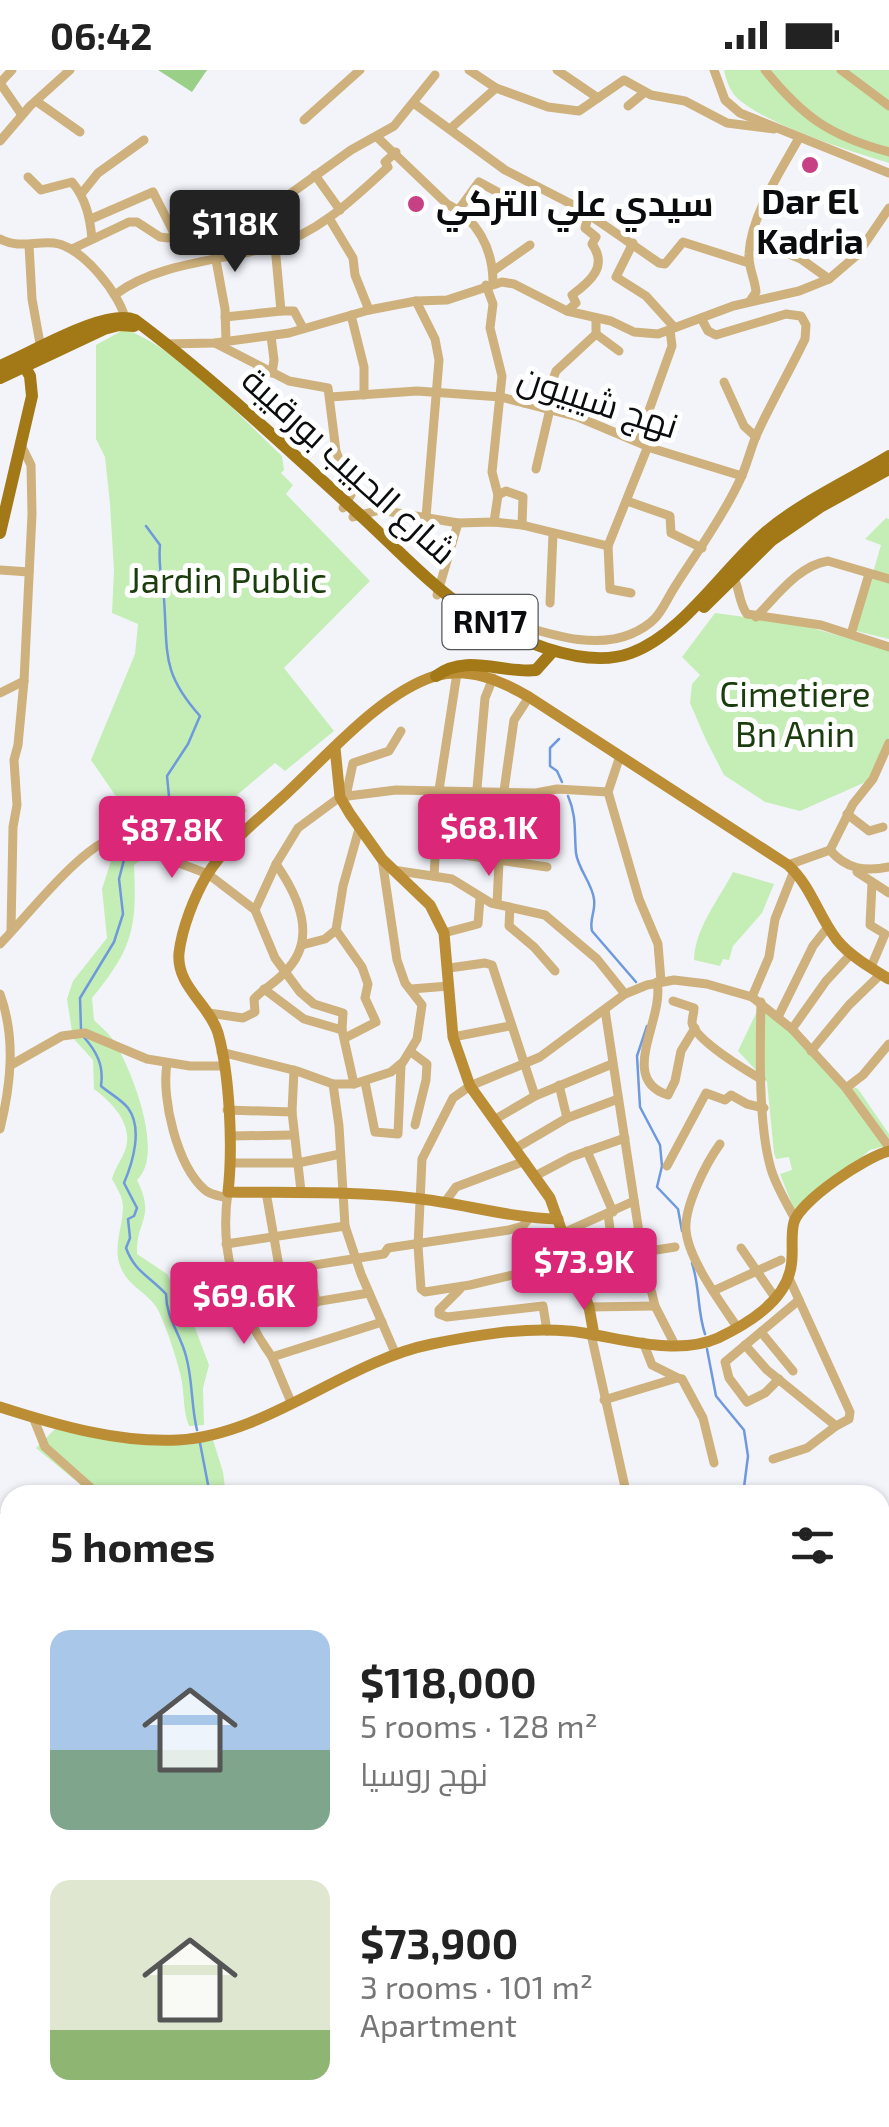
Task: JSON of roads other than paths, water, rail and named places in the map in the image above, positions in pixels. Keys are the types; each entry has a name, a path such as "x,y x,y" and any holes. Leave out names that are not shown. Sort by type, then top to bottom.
{"main road":[{"path":"0,378 41,349 106,318 126,321"},
{"path":"0,366 22,362 126,321"},
{"name":"شارع الحبيب بورقيبة","path":"126,321 164,345 478,624 551,654 599,666 645,656 690,620 770,529 889,456"},
{"path":"0,533 32,396 30,376 22,362"},
{"name":"شارع الحبيب بورقيبة","path":"731,572 794,524 889,468"},
{"path":"436,676 451,667 468,665 530,672 551,654"}],"street":[{"path":"12,70 0,83 22,115"},
{"path":"0,141 36,100 70,70"},
{"path":"304,120 360,70"},
{"path":"470,70 496,88 548,107 586,108 624,80 645,92 685,101 738,126 774,129"},
{"path":"558,70 598,98"},
{"path":"714,70 725,100 740,113 889,173"},
{"path":"765,70 791,102 824,128 889,152"},
{"path":"841,70 889,106"},
{"path":"72,249 133,221 160,237 175,235 274,202 351,150 378,138 414,104 435,75"},
{"path":"451,128 496,88"},
{"path":"628,106 645,92"},
{"path":"36,100 80,132"},
{"path":"414,104 505,170 589,214 662,264 682,242 749,263"},
{"path":"378,138 447,204 460,208 483,238 492,271 489,322 502,376 492,472 498,495 494,522"},
{"path":"748,303 756,292 749,263 752,239 774,182 798,138"},
{"path":"82,194 98,173 144,140"},
{"path":"116,294 157,274 287,241 340,210 388,167 385,162 396,152"},
{"path":"315,175 340,210"},
{"path":"28,177 41,190 72,182 82,194 92,238"},
{"path":"460,208 479,182 504,195"},
{"path":"90,219 153,192 175,235"},
{"path":"274,202 287,241"},
{"path":"164,345 271,336 369,310 447,300 489,284 508,282 567,311 612,321 646,335 830,279 858,256 889,208"},
{"path":"567,311 576,302 572,295 591,280 600,263 592,244 596,237 586,228 589,214"},
{"path":"330,218 353,258 369,310"},
{"path":"0,239 12,244 50,242 72,249 116,294 126,321"},
{"path":"752,239 802,260 830,279"},
{"path":"631,593 610,590 608,546 627,501 672,346 672,329 646,296 616,278 633,243"},
{"path":"29,245 32,299 41,349"},
{"path":"492,271 530,245"},
{"path":"275,246 281,311"},
{"path":"216,260 225,317 220,342"},
{"path":"416,302 437,348 426,517"},
{"path":"225,317 294,310 304,328"},
{"path":"526,626 588,641 629,635 665,610 677,584 702,548 742,476 756,437 805,340 804,320 796,313 716,336 701,318"},
{"path":"351,315 364,367 364,395"},
{"path":"524,403 549,390 556,371 596,334 596,318"},
{"path":"596,334 619,351"},
{"path":"271,336 272,373"},
{"path":"220,342 272,373 298,383 325,386 336,452 351,488 350,511 380,510 458,523 522,525 608,546"},
{"path":"724,382 744,426 756,437"},
{"name":"نهج شيبيون","path":"330,398 400,391 501,397 550,409 742,476"},
{"path":"536,469 550,409"},
{"path":"11,933 17,805 14,760 24,681 30,572 31,465 22,447"},
{"path":"498,495 506,491 523,496 522,525"},
{"path":"627,501 670,516 672,533 702,548"},
{"path":"438,592 458,523"},
{"path":"550,603 553,534"},
{"path":"756,617 789,584 819,562 828,561 889,579"},
{"path":"0,570 30,572"},
{"path":"731,572 739,585 743,610 756,617 821,624 889,647"},
{"path":"851,634 868,574"},
{"path":"434,876 439,790 457,674"},
{"path":"291,1402 232,1278 226,1244 232,1163 222,1052 209,1013 184,981 179,954 189,917 208,874 226,851 388,703 436,676 457,674 492,678 530,696 791,868 812,892 828,926 852,954 880,973"},
{"path":"471,856 486,698 492,678"},
{"path":"0,693 24,681"},
{"path":"497,904 499,826 514,720 530,696"},
{"path":"338,763 353,763 389,751 401,731"},
{"path":"795,1219 772,1174 757,999 791,868 830,850 847,814 877,772 889,744"},
{"path":"336,748 343,796 359,829 382,859 430,905 444,933 453,1037 470,1086 537,1175 564,1234 590,1307 604,1400 625,1485"},
{"path":"620,756 608,792 639,899 658,944 660,1002 642,1062 646,1078 662,1094 668,1095 673,1088 681,1050 695,1028"},
{"path":"343,796 353,763"},
{"path":"877,772 889,773"},
{"path":"255,910 298,828 343,796 372,791 608,792"},
{"path":"847,814 869,831 887,826"},
{"path":"499,826 546,829"},
{"path":"302,946 325,939 336,930 359,829"},
{"path":"0,944 82,858 110,837 130,838 150,852 208,874 255,910 285,973 314,1004 342,1013 343,1034 374,1132 380,1135 398,1134 400,1065"},
{"path":"436,850 547,867"},
{"path":"830,850 889,893"},
{"path":"222,1052 333,1084 360,1083 384,1076 411,1052 423,1013 420,1000 397,960 382,859"},
{"path":"209,1013 247,1017 254,1012 254,999 285,973 302,946 304,927 298,903 276,864"},
{"path":"852,867 888,869"},
{"path":"394,870 458,882 480,898 536,911 556,922 597,959 626,994"},
{"path":"811,1051 880,973 887,935 870,925 872,883"},
{"path":"444,933 478,924 480,898"},
{"path":"510,907 509,926 555,971"},
{"path":"778,1017 813,946 828,926"},
{"path":"264,989 304,1019 343,1034 376,1022 364,998 368,984 362,967 336,930"},
{"path":"792,1029 826,981 852,954"},
{"path":"449,968 492,965 535,1096"},
{"path":"0,1407 99,1433 189,1439 208,1435 396,1355 432,1344 546,1331 675,1345 716,1338 737,1327 776,1299 788,1278 795,1219 801,1208 870,1156 889,1149 846,1088 792,1029 757,999 707,984 659,982 626,994 524,1066 470,1086 453,1098 424,1152 418,1246 422,1292 675,1247"},
{"path":"411,990 449,986"},
{"path":"0,994 11,1065 0,1128"},
{"path":"673,1002 694,1008 695,1028 723,1054 762,1079"},
{"path":"604,1010 642,1252 655,1306 675,1345"},
{"path":"453,1037 510,1026"},
{"path":"11,1065 62,1036 80,1033 108,1040 124,1052 167,1064 223,1066"},
{"path":"846,1088 864,1075 889,1044"},
{"path":"411,1052 427,1064 415,1125"},
{"path":"167,1064 164,1087 180,1156 206,1191 228,1195 301,1191 422,1199 529,1218 558,1219"},
{"path":"494,1120 535,1096 612,1064"},
{"path":"294,1070 292,1135 301,1191"},
{"path":"333,1084 345,1226 396,1355"},
{"path":"559,1086 566,1118"},
{"path":"667,1166 706,1093 724,1100 731,1095 764,1108"},
{"path":"516,1148 566,1118 618,1099"},
{"path":"227,1110 292,1112"},
{"path":"230,1136 292,1135"},
{"path":"537,1175 625,1138"},
{"path":"720,1144 706,1166 686,1228 688,1242 713,1292 737,1327"},
{"path":"587,1151 610,1213 614,1258"},
{"path":"232,1163 298,1163 340,1154"},
{"path":"446,1202 456,1187 526,1161"},
{"path":"266,1192 280,1272"},
{"path":"564,1234 634,1201"},
{"path":"232,1278 509,1230 523,1226 529,1218"},
{"path":"226,1244 345,1226"},
{"path":"741,1248 776,1299"},
{"path":"713,1292 781,1260"},
{"path":"310,1266 316,1302"},
{"path":"774,1459 807,1448 850,1415 788,1278"},
{"path":"462,1287 439,1314 447,1317 543,1306 546,1331"},
{"path":"248,1313 370,1293"},
{"path":"779,1380 747,1402 724,1366 799,1300"},
{"path":"590,1307 655,1306"},
{"path":"272,1357 382,1322"},
{"path":"762,1332 793,1371"},
{"path":"643,1342 652,1365 686,1382 714,1462"},
{"path":"745,1345 779,1380 836,1426"},
{"path":"604,1400 677,1378"},
{"path":"33,1418 46,1446 89,1485"}],"waterway":[{"path":"144,841 158,833 171,817 167,776 200,716 178,687 169,662 160,545 146,526"},
{"path":"559,739 550,748 550,766 562,782"},
{"path":"568,796 577,859 594,899 592,931 636,982"},
{"path":"81,1029 80,998 114,942 123,914 119,879 126,852 137,846"},
{"path":"647,1026 637,1056 640,1107 660,1145 662,1166 657,1187 678,1209 682,1231"},
{"path":"83,1036 98,1059 101,1086 133,1116 135,1145 124,1183 137,1208 128,1219 130,1238 126,1248 138,1268 166,1294 168,1311 188,1365 197,1430"},
{"path":"692,1263 705,1334"},
{"path":"707,1349 716,1396 744,1430 748,1456 744,1485"},
{"path":"200,1443 208,1485"}],"place":[{"name":"Dar El Kadria","path":"810,165"},
{"name":"سيدي علي التركي","path":"416,204"}],"park label":[{"name":"Jardin Public","path":"228,581"},
{"name":"Cimetiere Bn Anin","path":"795,715"}]}
